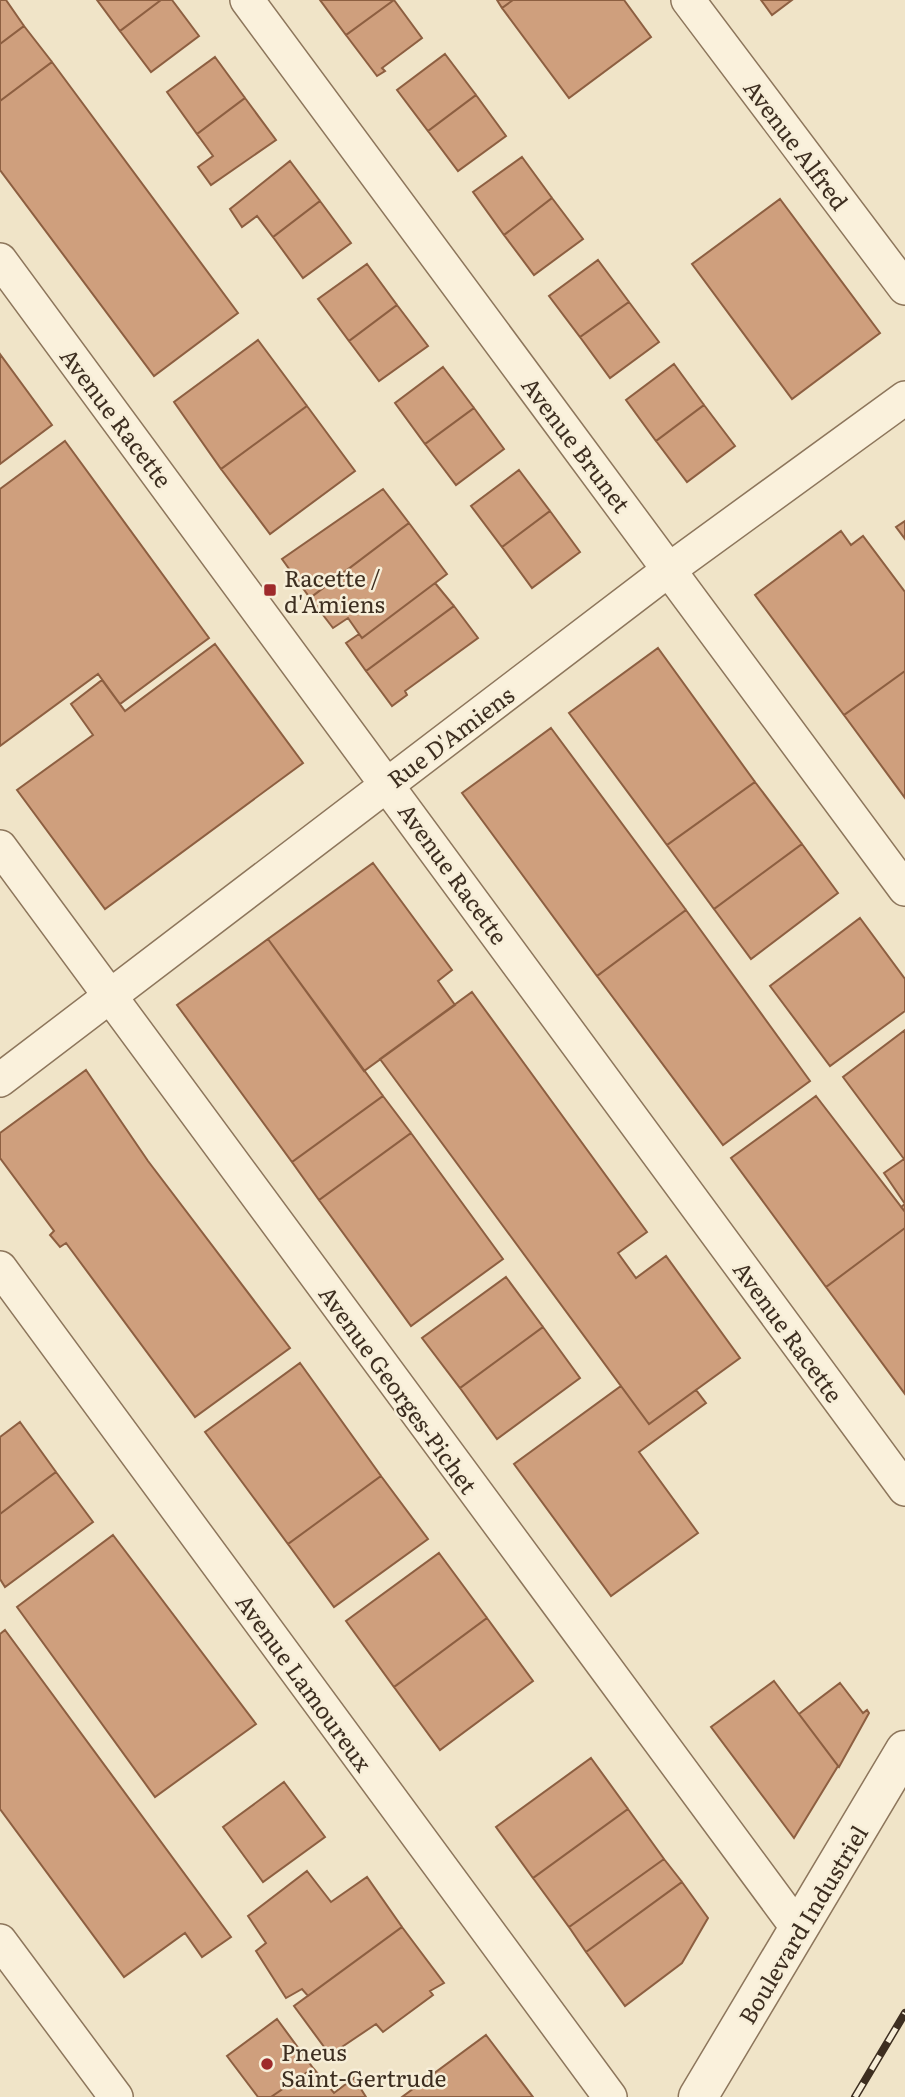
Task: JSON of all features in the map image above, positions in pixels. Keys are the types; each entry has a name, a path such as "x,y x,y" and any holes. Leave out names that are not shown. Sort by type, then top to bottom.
{"street":[{"name":"Avenue Brunet","path":"247,0 905,888"},
{"name":"Avenue Alfred","path":"688,0 905,288"},
{"name":"Avenue Racette","path":"0,260 905,1489"},
{"name":"Rue D'Amiens","path":"0,1080 670,569 905,398"},
{"name":"Avenue Georges-Pichet","path":"0,847 799,1930"},
{"name":"Avenue Lamoureux","path":"0,1268 608,2096"},
{"name":"Boulevard Industriel","path":"698,2097 905,1750"},
{"path":"0,1941 116,2097"}],"building":[{"path":"0,0 6,0 24,26 0,44"},
{"path":"97,0 161,0 120,31"},
{"path":"161,0 172,0 199,36 151,72 120,31"},
{"path":"320,0 394,0 346,35"},
{"path":"394,0 422,38 382,68 385,71 377,76 346,35"},
{"path":"497,0 513,0 502,8"},
{"path":"513,0 624,0 651,37 569,98 502,8"},
{"path":"761,0 792,0 772,15"},
{"path":"24,26 52,62 0,101 0,44"},
{"path":"445,54 476,95 428,131 397,90"},
{"path":"215,57 245,98 197,134 167,92"},
{"path":"52,62 238,313 154,376 0,170 0,101"},
{"path":"476,95 506,136 458,171 428,131"},
{"path":"245,98 276,140 211,185 198,167 213,156 197,134"},
{"path":"522,157 552,198 504,235 473,192"},
{"path":"290,161 320,201 273,237 257,216 242,227 230,209"},
{"path":"552,198 583,239 534,275 504,235"},
{"path":"780,199 880,333 792,399 692,264"},
{"path":"320,201 351,243 303,278 273,237"},
{"path":"598,260 629,302 580,337 549,296"},
{"path":"367,264 397,305 349,341 318,299"},
{"path":"629,302 659,342 610,378 580,337"},
{"path":"397,305 428,346 379,381 349,341"},
{"path":"258,340 307,406 221,469 174,402"},
{"path":"0,354 52,425 0,464"},
{"path":"674,364 704,405 656,441 626,400"},
{"path":"443,367 474,408 425,444 395,403"},
{"path":"704,405 735,446 687,482 656,441"},
{"path":"307,406 355,471 270,534 221,469"},
{"path":"474,408 504,449 456,485 425,444"},
{"path":"65,441 209,638 120,704 98,674 0,746 0,489"},
{"path":"519,470 550,511 502,547 471,506"},
{"path":"383,489 409,523 310,598 282,559"},
{"path":"550,511 580,552 532,588 502,547"},
{"path":"905,521 905,539 896,527"},
{"path":"409,523 447,574 362,638 348,618 333,628 310,598"},
{"path":"841,531 851,545 863,536 905,592 905,671 844,715 755,595"},
{"path":"435,583 454,606 366,671 346,643 359,634 362,638"},
{"path":"454,606 478,638 405,691 407,695 392,706 366,671"},
{"path":"215,644 303,763 105,909 17,790 93,735 71,704 102,680 125,711"},
{"path":"658,648 755,782 667,845 569,713"},
{"path":"905,671 905,798 844,715"},
{"path":"551,728 686,910 597,976 462,793"},
{"path":"755,782 802,844 714,909 667,845"},
{"path":"802,844 838,893 751,959 714,909"},
{"path":"373,863 452,970 438,981 455,1005 364,1071 268,939"},
{"path":"686,910 810,1081 723,1145 597,976"},
{"path":"860,918 905,979 905,1011 830,1066 770,986"},
{"path":"268,939 383,1096 292,1162 177,1005"},
{"path":"472,992 647,1232 618,1253 636,1278 666,1256 740,1358 649,1424 380,1059"},
{"path":"905,1030 905,1204 884,1173 904,1159 843,1077"},
{"path":"86,1070 148,1161 290,1348 195,1417 66,1243 60,1247 50,1235 54,1231 0,1158 0,1133"},
{"path":"383,1096 411,1133 319,1200 292,1162"},
{"path":"816,1096 905,1212 905,1228 826,1287 731,1158"},
{"path":"411,1133 503,1259 411,1326 319,1200"},
{"path":"905,1228 905,1394 826,1287"},
{"path":"506,1277 543,1327 460,1388 422,1338"},
{"path":"543,1327 580,1378 497,1439 460,1388"},
{"path":"300,1363 381,1476 288,1544 205,1432"},
{"path":"621,1386 649,1424 696,1390 706,1403 639,1452 698,1533 611,1596 514,1464"},
{"path":"20,1422 56,1472 0,1514 0,1437"},
{"path":"56,1472 93,1522 5,1587 0,1579 0,1514"},
{"path":"381,1476 428,1539 334,1607 288,1544"},
{"path":"113,1535 256,1724 155,1797 17,1607"},
{"path":"439,1553 487,1618 394,1687 346,1621"},
{"path":"487,1618 533,1681 440,1750 394,1687"},
{"path":"5,1630 231,1937 202,1957 185,1933 124,1977 0,1809 0,1634"},
{"path":"774,1681 838,1766 794,1838 711,1727"},
{"path":"840,1683 863,1713 867,1710 869,1713 839,1767 799,1714"},
{"path":"591,1758 628,1809 533,1878 496,1827"},
{"path":"284,1782 325,1837 263,1882 223,1827"},
{"path":"628,1809 664,1859 569,1927 533,1878"},
{"path":"664,1859 682,1882 586,1952 569,1927"},
{"path":"307,1871 331,1902 367,1877 402,1927 308,1996 302,1989 286,1998 256,1951 266,1943 248,1916"},
{"path":"682,1882 708,1918 682,1963 625,2006 586,1952"},
{"path":"402,1927 444,1983 430,1991 433,1995 383,2032 376,2024 330,2055 294,2006"},
{"path":"277,2019 313,2068 271,2097 258,2097 227,2056"},
{"path":"486,2035 533,2097 402,2097"},
{"path":"313,2068 334,2093 354,2078 366,2097 271,2097"}],"railway":[{"path":"855,2097 905,2013"}],"place":[{"name":"Racette / d'Amiens","path":"270,590"},
{"name":"Pneus Saint-Gertrude","path":"267,2064"}]}
